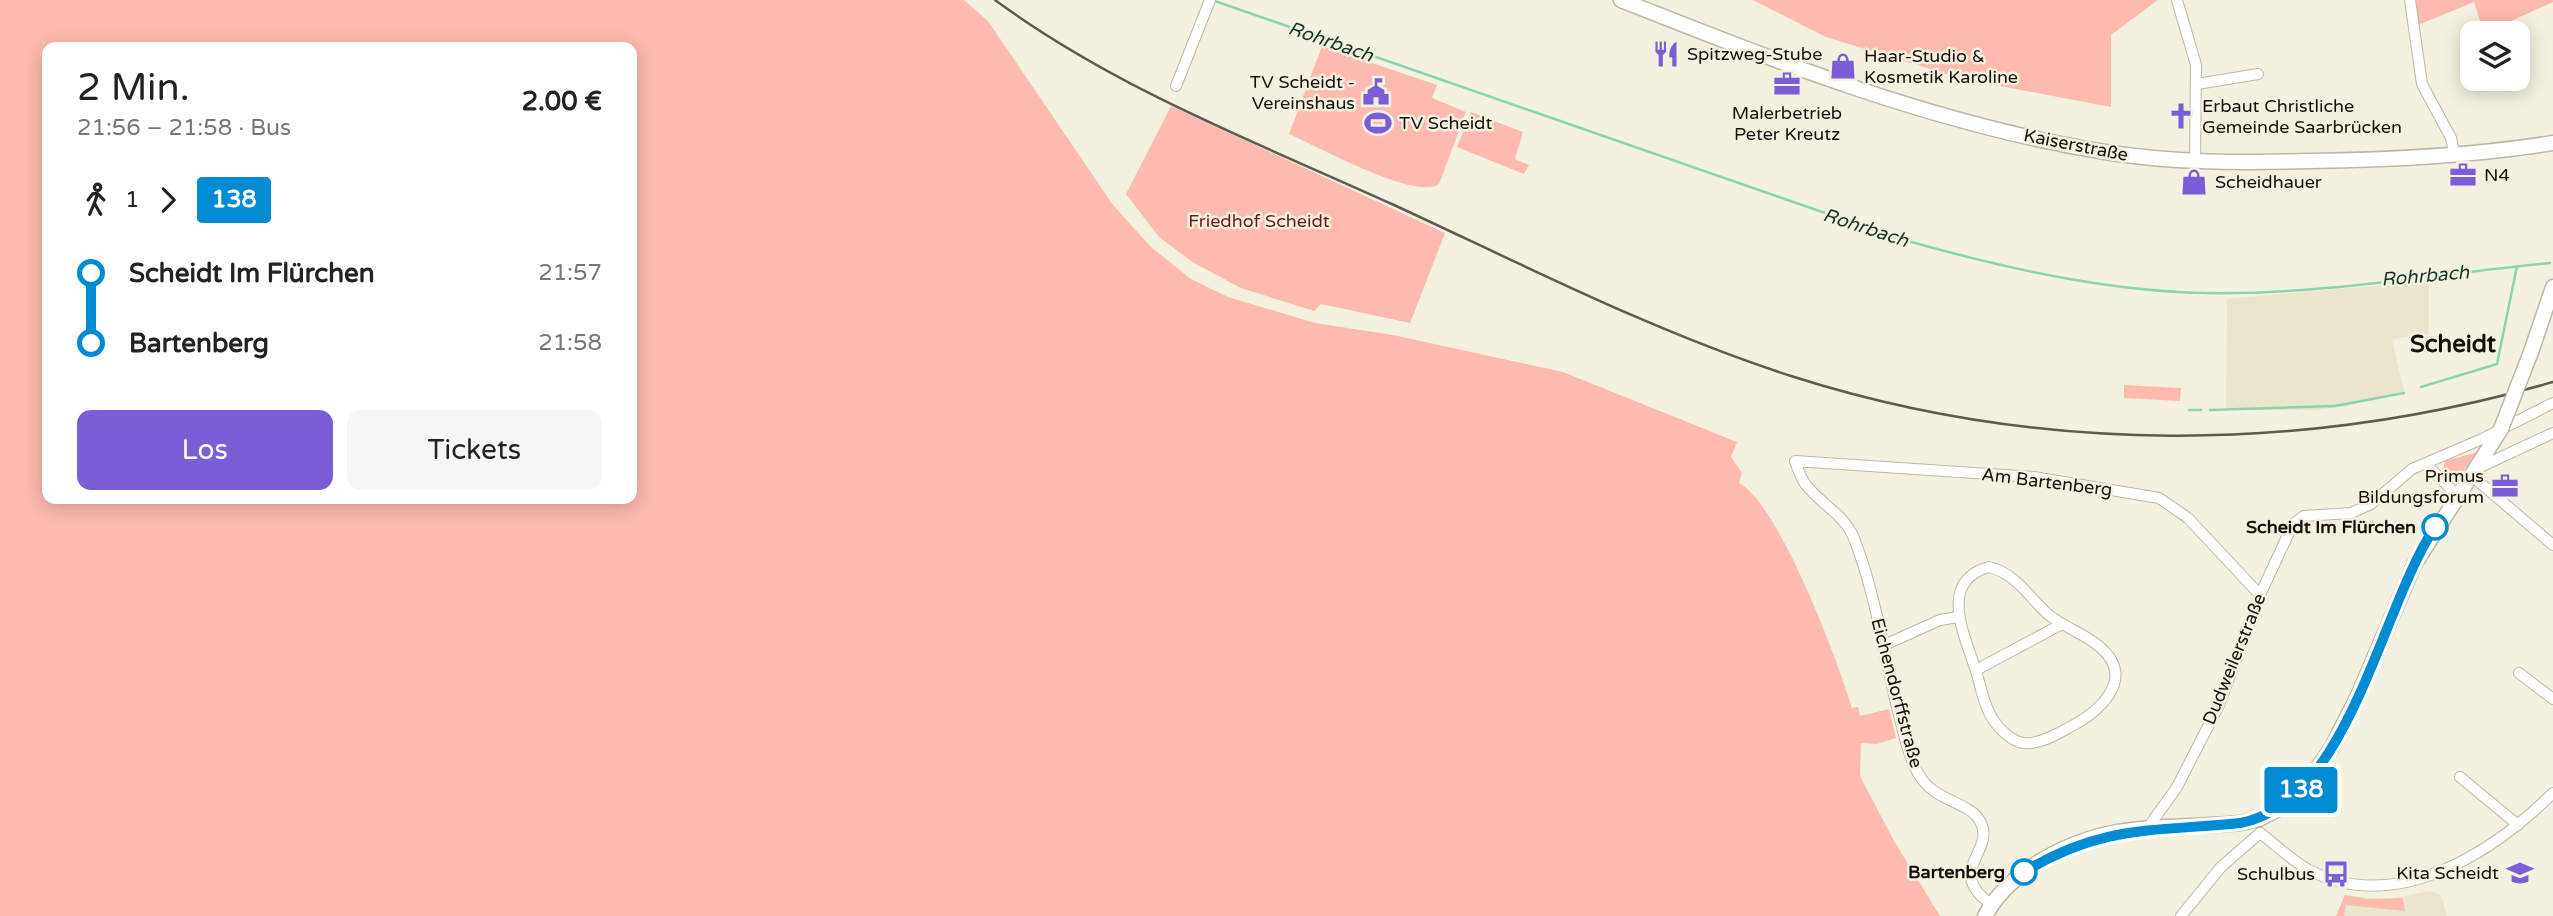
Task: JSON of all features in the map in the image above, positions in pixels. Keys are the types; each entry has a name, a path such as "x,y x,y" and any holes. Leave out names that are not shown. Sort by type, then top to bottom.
{"main road":[{"name":"Kaiserstraße","path":"1621,0 1896,103 2104,152 2195,162 2455,156 2553,143"},
{"path":"1988,910 2024,872 2060,852 2106,835 2232,824 2259,826 2305,786 2332,747 2358,696 2414,565 2499,433 2553,287"}],"street":[{"path":"2177,0 2194,52 2197,84 2195,162"},
{"path":"2410,0 2421,84 2451,138 2455,156"},
{"path":"1176,86 1208,4"},
{"path":"2197,84 2258,74"},
{"name":"Dudweilerstraße","path":"2147,830 2177,787 2219,705 2260,595 2298,519 2351,513 2371,504 2412,469 2553,403"},
{"path":"2499,433 2516,450"},
{"path":"2553,433 2475,472 2553,545"},
{"name":"Am Bartenberg","path":"1795,461 2034,477 2159,498 2188,518 2260,595"},
{"name":"Eichendorffstraße","path":"1795,461 1804,483 1852,533 1862,561 1910,755 1922,780 1945,800 1975,813 1981,823 1982,839 1970,866 1970,877 1988,910"},
{"path":"2426,464 2458,496"},
{"path":"1989,567 2004,570 2062,624 2101,648 2113,666 2114,675 2106,702 2069,727 2041,741 2024,743 2008,736 1990,713 1958,617 1964,583 1973,571 1989,567"},
{"path":"1882,646 1940,620 1958,617"},
{"path":"1976,670 2062,624"},
{"path":"2519,673 2553,699"},
{"path":"2460,777 2518,825"},
{"path":"2181,916 2259,826 2289,857 2329,878 2351,883 2396,884 2432,876 2463,863 2518,825 2553,793"}],"shaded area":[{"path":"2429,281 2429,334 2392,339 2404,391 2348,406 2315,410 2226,410 2227,299"},
{"path":"2430,891 2441,895 2447,916 2336,916 2345,895 2385,900"}],"green space":[{"path":"0,0 964,0 988,21 1113,205 1151,247 1191,279 1228,297 1315,323 1393,335 1563,372 1737,442 1731,457 1742,473 1739,483 1755,497 1772,520 1789,551 1821,622 1852,708 1858,707 1860,716 1889,709 1896,738 1877,744 1861,743 1860,776 1894,841 1940,916 0,916"},
{"path":"1753,0 2158,0 2111,35 2111,107 1963,79 1826,37"},
{"path":"2415,0 2553,0 2511,21 2480,21 2474,2 2418,25"},
{"name":"TV Scheidt","path":"1322,46 1437,85 1432,98 1466,112 1439,184 1427,187 1389,179 1289,134"},
{"name":"Friedhof Scheidt","path":"1171,106 1445,233 1410,323 1321,304 1314,311 1241,288 1194,263 1159,237 1126,194"},
{"path":"1471,112 1523,132 1515,159 1529,165 1524,174 1457,147"},
{"path":"2124,385 2181,388 2180,401 2124,398"},
{"path":"2478,452 2455,481 2449,480 2442,473 2445,461"},
{"path":"2345,895 2367,899 2403,898 2405,911 2346,905 2344,916 2336,916"}],"waterway":[{"name":"Rohrbach","path":"1212,0 1897,238 2049,275 2127,288 2248,293 2335,287 2550,263"},
{"path":"2421,387 2497,364 2517,266"},
{"path":"2210,410 2335,406 2404,393"},
{"path":"2189,410 2201,410"}],"railway":[{"path":"995,0 1089,61 1189,113 1590,296 1740,358 1791,376 1884,402 1979,420 2075,432 2171,436 2268,433 2364,423 2459,406 2553,382"}],"bus line":[{"name":"138","path":"2024,872 2060,852 2106,835 2240,823 2259,819 2286,805 2305,786 2340,733 2414,565 2435,527"}],"place":[{"name":"Spitzweg-Stube","path":"1666,54"},
{"name":"Haar-Studio & Kosmetik Karoline","path":"1843,66"},
{"name":"Malerbetrieb Peter Kreutz","path":"1787,84"},
{"name":"TV Scheidt - Vereinshaus","path":"1376,92"},
{"name":"Erbaut Christliche Gemeinde Saarbrücken","path":"2181,116"},
{"name":"TV Scheidt","path":"1378,123"},
{"name":"N4","path":"2463,175"},
{"name":"Scheidhauer","path":"2194,182"},
{"name":"Primus Bildungsforum","path":"2505,486"},
{"name":"Scheidt Im Flürchen","path":"2435,527"},
{"name":"Bartenberg","path":"2024,872"},
{"name":"Kita Scheidt","path":"2520,873"},
{"name":"Schulbus","path":"2336,874"}],"district":[{"name":"Scheidt","path":"2453,344"}]}
